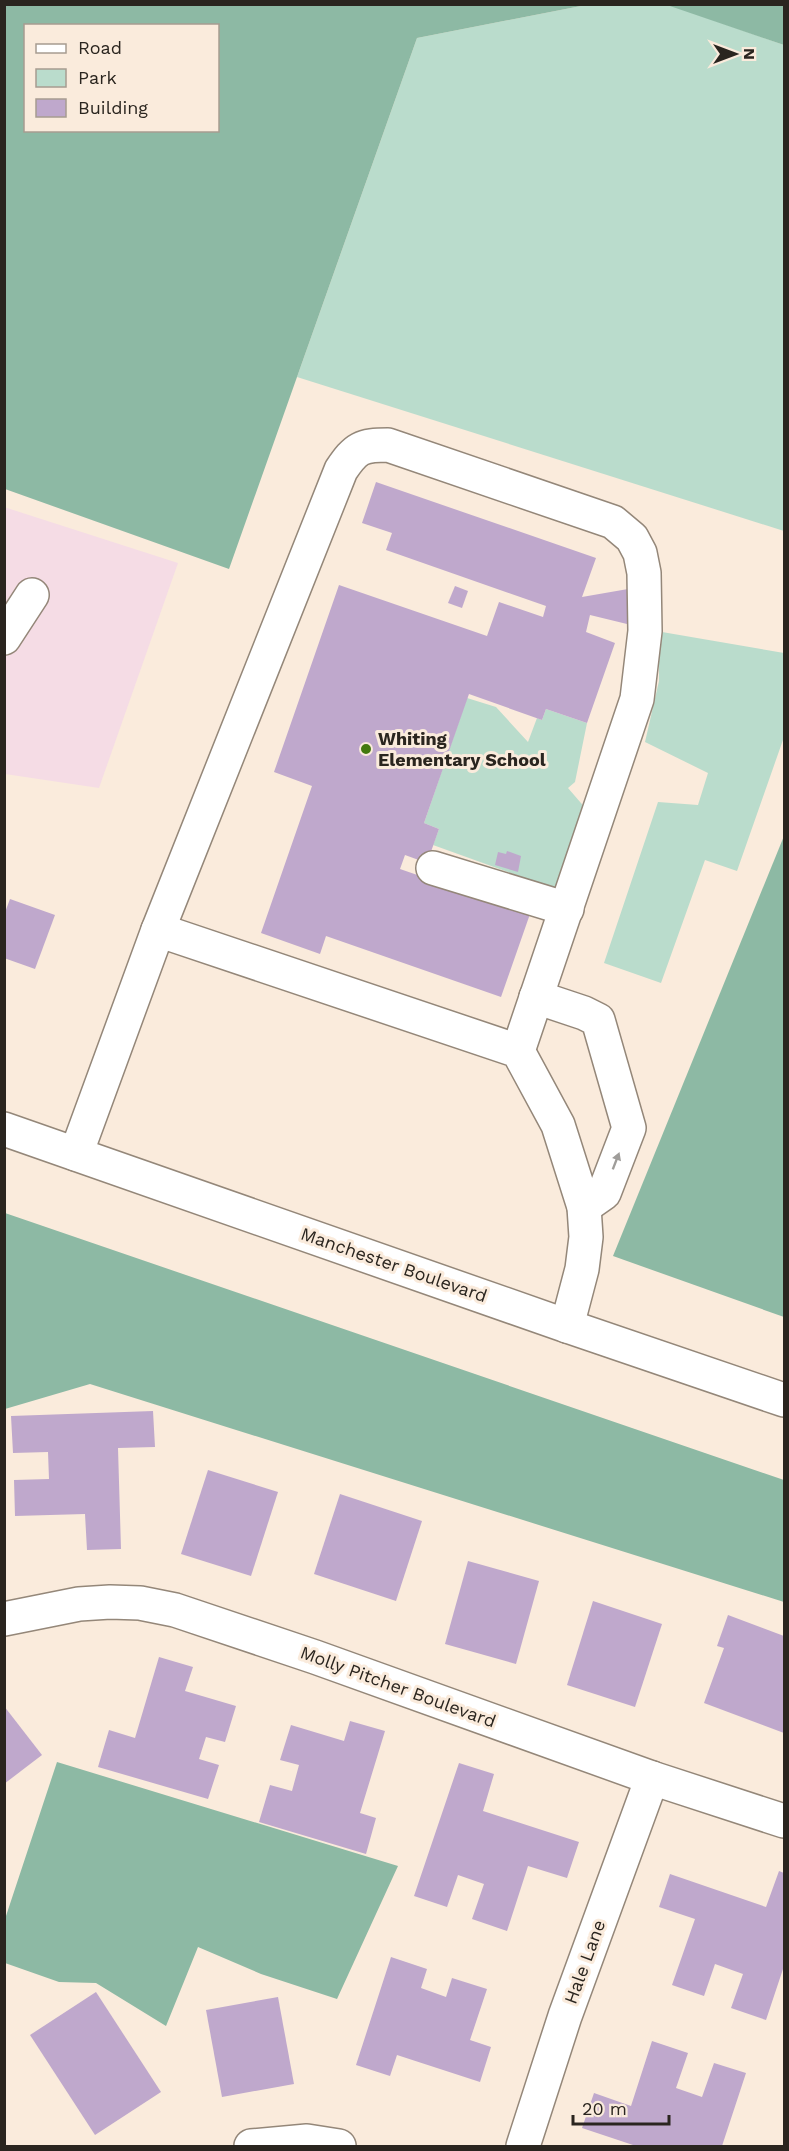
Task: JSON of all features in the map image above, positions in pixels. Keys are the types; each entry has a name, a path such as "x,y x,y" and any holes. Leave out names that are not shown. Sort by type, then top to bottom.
{"street":[{"path":"76,1154 158,930 341,470 352,455 368,445 388,445 613,522 632,538 640,553 644,573 645,631 638,699 518,1051"},
{"path":"4,638 32,596"},
{"path":"433,868 567,909"},
{"path":"158,930 518,1051 558,1125 584,1207 586,1237 582,1269 567,1326"},
{"path":"536,997 598,1020 629,1128 604,1193 584,1207"},
{"name":"Manchester Boulevard","path":"4,1129 784,1400"},
{"name":"Molly Pitcher Boulevard","path":"4,1619 79,1604 110,1602 140,1603 175,1610 315,1657 652,1778 784,1821"},
{"name":"Hale Lane","path":"523,2146 566,2016 652,1778"},
{"path":"251,2146 307,2141 339,2146"}],"shaded area":[{"path":"4,507 178,563 99,788 5,774"}],"green space":[{"path":"5,4 586,5 417,38 229,569 5,489"},
{"path":"667,4 784,45 784,531 297,377 417,38 586,5"},
{"path":"667,5 784,5 784,45"},
{"path":"662,632 784,653 784,737 737,871 705,860 661,983 604,963 658,802 698,805 708,773 645,742 659,681"},
{"path":"467,698 496,707 528,742 537,718 542,720 546,709 587,723 575,782 568,788 587,810 572,895 433,845 439,829 424,823"},
{"path":"784,836 784,1317 613,1256"},
{"path":"5,1213 784,1480 784,1602 90,1384 5,1409"},
{"path":"57,1762 398,1866 337,1999 261,1974 198,1947 166,2026 96,1983 59,1982 5,1963 5,1919"}],"building":[{"name":"Whiting Elementary School","path":"376,482 596,558 582,597 628,589 627,624 590,615 586,632 615,643 587,723 546,709 542,720 469,694 424,823 439,829 427,863 405,855 400,869 530,914 501,997 326,936 320,954 261,933 312,786 274,772 339,585 487,636 499,602 543,617 546,606 386,550 392,533 362,523"},
{"path":"455,586 468,591 462,608 448,603"},
{"path":"507,851 521,856 518,872 495,865 498,852 506,854"},
{"path":"10,899 55,915 35,969 4,958 4,915"},
{"path":"153,1411 155,1447 118,1448 121,1549 87,1550 85,1514 15,1516 14,1480 49,1479 48,1452 13,1453 11,1416"},
{"path":"208,1470 278,1492 251,1576 181,1554"},
{"path":"340,1494 422,1521 396,1601 314,1574"},
{"path":"468,1561 539,1581 516,1664 445,1644"},
{"path":"593,1601 662,1624 635,1707 567,1685"},
{"path":"728,1615 784,1636 784,1733 704,1703 724,1648 717,1646"},
{"path":"159,1657 193,1667 185,1691 236,1706 225,1742 206,1737 199,1759 219,1765 208,1799 98,1767 109,1730 135,1738"},
{"path":"4,1706 42,1755 4,1784"},
{"path":"350,1721 385,1731 360,1813 376,1818 366,1854 259,1822 270,1785 292,1791 299,1765 280,1760 291,1725 344,1741"},
{"path":"459,1763 494,1774 483,1811 579,1842 567,1878 528,1866 507,1931 472,1919 484,1884 458,1875 447,1907 414,1896"},
{"path":"779,1871 784,1873 784,1966 766,2020 731,2008 743,1974 715,1964 704,1996 672,1985 695,1919 659,1907 670,1874 766,1907"},
{"path":"391,1957 427,1969 421,1988 446,1997 452,1978 487,1989 470,2040 491,2047 480,2082 397,2055 390,2076 356,2065"},
{"path":"96,1992 161,2092 95,2135 30,2035"},
{"path":"278,1997 294,2084 222,2097 206,2010"},
{"path":"652,2041 688,2053 676,2088 702,2097 714,2063 746,2073 722,2146 636,2146 582,2128 594,2093 631,2106"}],"place":[{"name":"Whiting Elementary School","path":"366,749"}]}
